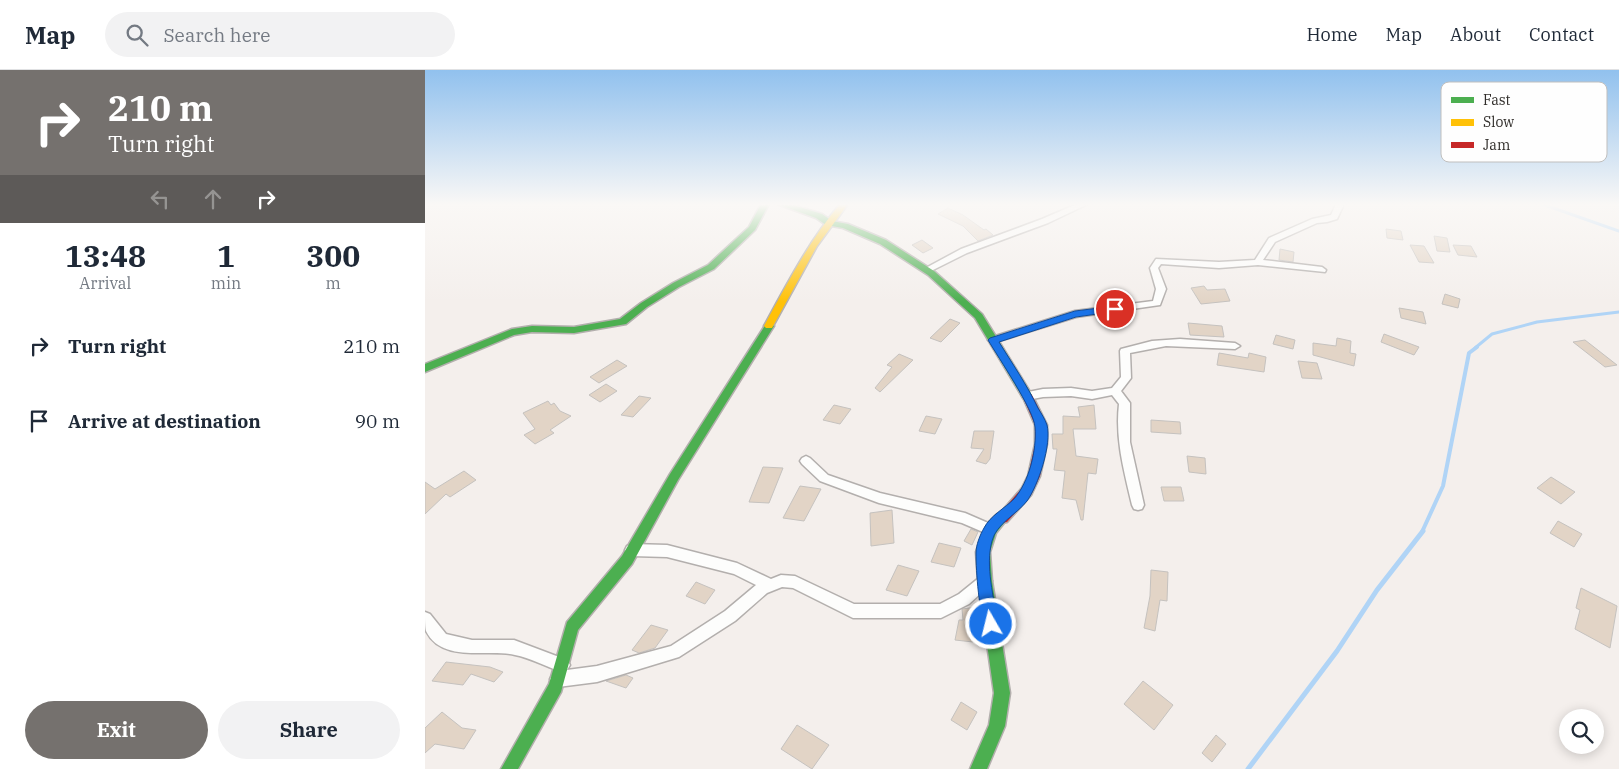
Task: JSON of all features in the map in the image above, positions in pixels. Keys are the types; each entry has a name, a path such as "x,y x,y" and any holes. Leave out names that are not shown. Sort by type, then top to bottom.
{"street":[{"path":"425,368 511,332 532,329 574,330 623,322 644,304 713,265 743,237"},
{"path":"509,769 556,687 572,626 627,560 674,477 767,333 788,290 821,237"},
{"path":"870,237 883,242 926,270 979,316 1027,396 1041,425 1041,444 1034,476 1027,492 989,530 983,552 985,581 1003,692 997,726 978,769"},
{"path":"926,270 968,250 1004,237"},
{"path":"1258,262 1266,247 1272,240 1280,237"},
{"path":"993,340 1075,314 1157,303 1161,290 1154,268 1159,261 1219,265 1258,262 1322,270"},
{"path":"1027,396 1043,392 1071,392 1092,395 1115,392 1126,378 1125,351 1131,348 1170,342 1235,346"},
{"path":"1115,392 1125,404 1122,418 1128,467 1138,505"},
{"path":"806,461 824,478 879,498 965,518 989,530"},
{"path":"632,550 667,551 737,569 769,586"},
{"path":"425,619 442,640 472,647 513,648 560,672 597,674 674,652 730,616 769,586 781,581 795,582 853,611 917,612 941,611 964,599 985,581"}],"building":[{"path":"974,237 989,237 978,241"},
{"path":"1402,237 1403,240 1387,238"},
{"path":"1434,237 1447,238 1450,252 1437,251"},
{"path":"922,240 933,248 923,253 912,245"},
{"path":"1410,245 1424,246 1434,263 1419,262"},
{"path":"1453,245 1471,246 1477,257 1458,255"},
{"path":"1280,249 1294,252 1293,262 1279,260"},
{"path":"1204,286 1207,290 1225,289 1230,301 1201,304 1191,288"},
{"path":"1445,294 1460,299 1458,308 1442,304"},
{"path":"1399,308 1423,312 1426,324 1401,318"},
{"path":"950,319 960,323 941,342 930,338"},
{"path":"1188,323 1222,326 1224,337 1190,335"},
{"path":"1384,334 1419,347 1414,355 1381,342"},
{"path":"1276,335 1295,340 1293,349 1273,344"},
{"path":"1337,338 1351,341 1350,353 1356,354 1354,366 1313,355 1313,343 1336,346"},
{"path":"1585,340 1617,365 1605,367 1573,342"},
{"path":"1219,353 1248,358 1249,353 1266,357 1264,372 1217,365"},
{"path":"899,354 913,360 880,392 875,388 892,367 887,365"},
{"path":"617,360 627,366 599,383 590,377"},
{"path":"1298,361 1317,363 1322,379 1302,378"},
{"path":"606,384 617,391 600,402 589,395"},
{"path":"639,396 651,398 633,417 621,415"},
{"path":"548,401 551,405 554,403 560,411 571,416 550,430 554,433 535,444 524,435 535,429 523,413"},
{"path":"834,405 851,409 840,424 823,420"},
{"path":"1094,405 1096,429 1073,429 1076,456 1098,459 1096,474 1088,473 1083,520 1081,520 1076,500 1062,498 1065,471 1054,470 1057,449 1053,449 1052,434 1063,434 1063,416 1080,417 1078,407"},
{"path":"926,416 942,419 935,434 919,431"},
{"path":"1151,420 1180,422 1181,434 1151,432"},
{"path":"974,431 994,431 990,459 986,464 976,461 984,449 971,448"},
{"path":"1187,456 1205,458 1206,474 1189,472"},
{"path":"763,467 783,468 769,503 749,502"},
{"path":"464,471 476,480 450,497 446,494 425,514 425,482 435,489"},
{"path":"1551,477 1575,492 1561,504 1537,488"},
{"path":"800,486 821,489 804,521 783,518"},
{"path":"1161,487 1181,487 1184,501 1164,501"},
{"path":"892,510 894,543 871,546 870,513"},
{"path":"1558,521 1582,534 1574,547 1550,533"},
{"path":"971,529 978,532 972,545 964,541"},
{"path":"939,543 961,548 954,567 931,562"},
{"path":"898,565 919,571 907,596 886,590"},
{"path":"1151,570 1168,572 1167,601 1160,600 1155,631 1144,628 1150,596"},
{"path":"696,582 715,590 705,604 686,596"},
{"path":"1581,588 1617,606 1610,648 1575,629 1580,610 1576,608"},
{"path":"977,607 978,613 973,642 955,640 959,620 963,620 962,609"},
{"path":"651,625 668,630 655,648 639,653 632,650"},
{"path":"446,662 490,667 503,672 494,682 471,674 463,685 432,681"},
{"path":"626,675 633,678 626,688 606,681"},
{"path":"1143,681 1173,705 1154,730 1124,704"},
{"path":"961,702 977,712 967,730 951,720"},
{"path":"442,712 462,728 476,730 464,749 435,744 425,753 425,728"},
{"path":"797,725 829,745 812,769 781,749"},
{"path":"1216,735 1226,744 1212,762 1202,753"}],"waterway":[{"path":"1475,348 1492,334 1537,322 1619,312"},
{"path":"1422,532 1443,486 1469,353 1477,347"},
{"path":"1248,769 1337,651 1377,590 1423,531"}],"traffic: fast":[{"path":"425,368 512,332 532,329 574,330 623,322 644,305 676,285 711,267 743,237"},
{"path":"870,237 883,242 931,273 979,316 1027,395"},
{"path":"509,769 556,687 572,627 627,560 674,477 769,326"},
{"path":"978,769 997,726 1002,693 985,581 983,552 990,530 1002,518"}],"traffic: slow":[{"path":"769,326 819,237"}],"traffic: jam":[{"path":"1002,518 1027,491 1034,476 1041,444 1041,425 1027,395"}],"route":[{"path":"991,624 985,581 983,552 985,539 989,530 1027,492 1034,476 1041,444 1041,425 1027,396 993,340 1075,314 1115,309"}]}
